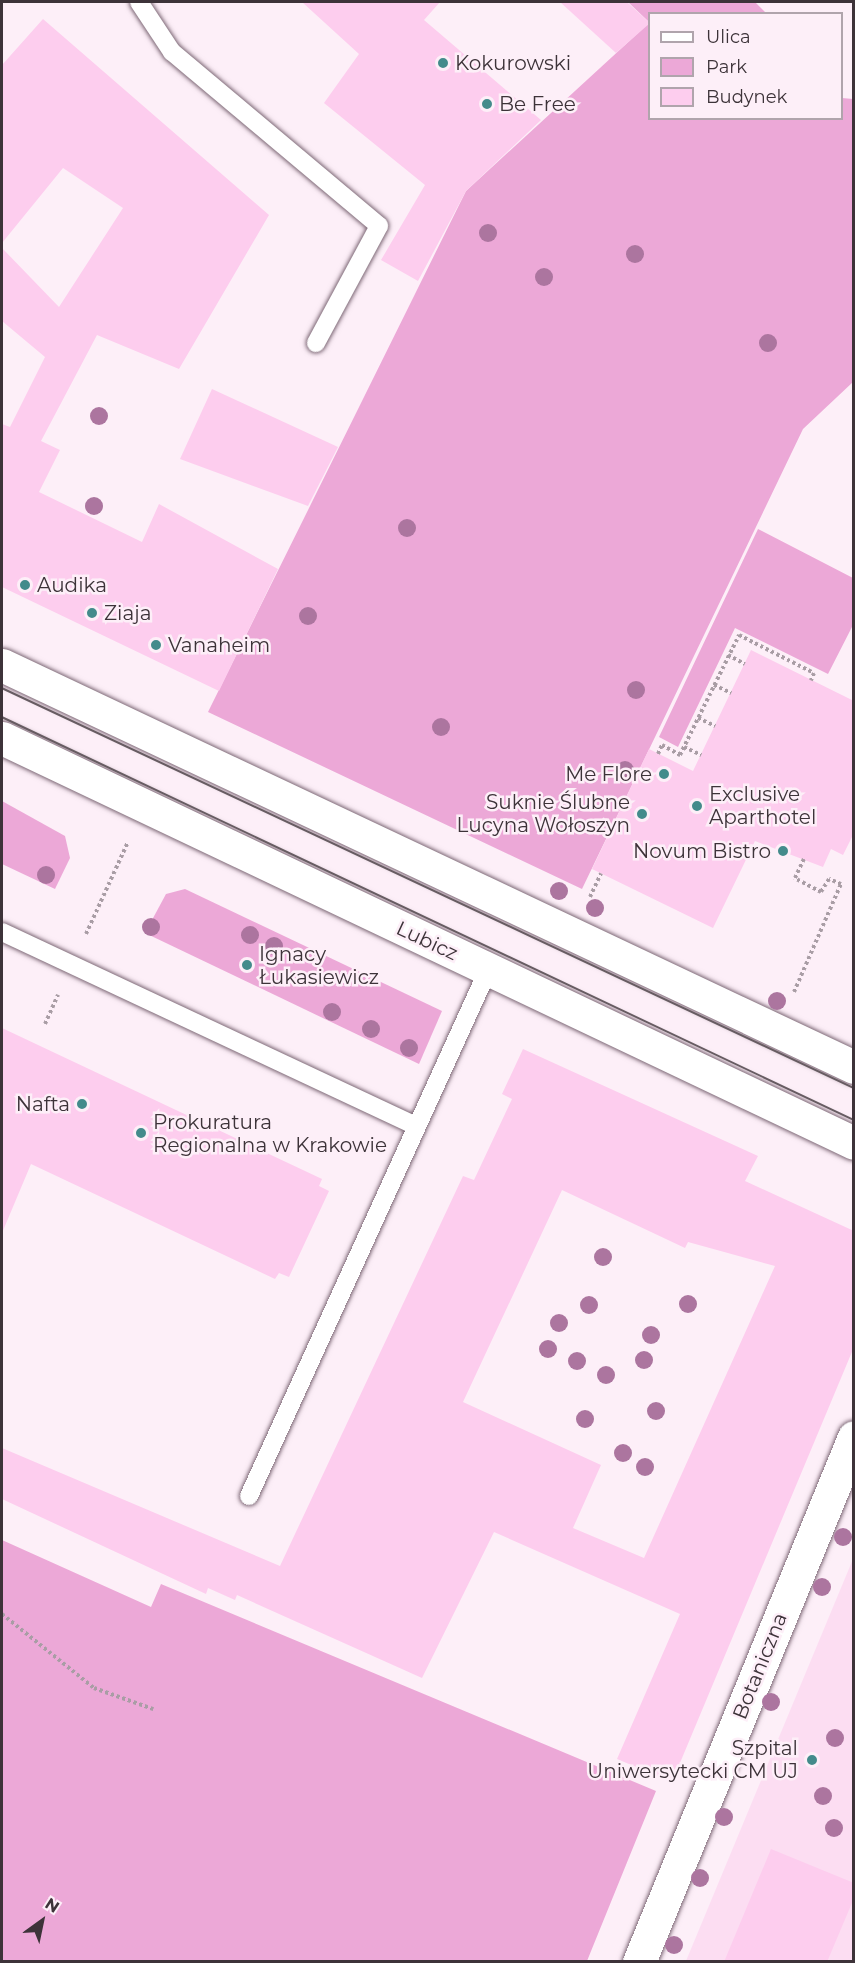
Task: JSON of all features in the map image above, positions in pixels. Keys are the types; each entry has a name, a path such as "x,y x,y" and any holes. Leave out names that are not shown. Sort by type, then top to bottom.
{"street":[{"path":"2,665 854,1067"},
{"name":"Lubicz","path":"2,738 854,1143"},
{"name":"Botaniczna","path":"639,1962 854,1437"}],"lane":[{"path":"139,2 172,52 379,226 316,343"},
{"path":"2,932 414,1125"},
{"path":"249,1496 414,1125 488,969"}],"path":[{"path":"658,754 662,745 680,755 739,635 814,673 811,680"},
{"path":"729,656 745,664"},
{"path":"714,685 731,693"},
{"path":"698,718 715,726"},
{"path":"684,747 701,755"},
{"path":"97,911 131,836"},
{"path":"790,999 841,884 829,879 821,892 795,878 804,859"},
{"path":"587,902 601,873"},
{"path":"2,1614 94,1688 153,1709"}],"shaded area":[{"name":"Szpital Uniwersytecki CM UJ","path":"853,1559 853,1961 686,1961"}],"green space":[{"path":"628,2 755,2 765,12 648,12 648,21"},
{"path":"648,24 648,120 843,120 843,98 853,99 853,382 803,429 582,889 208,712 466,191"},
{"path":"758,529 853,578 853,625 828,674 735,628 678,747 659,737"},
{"path":"2,801 65,836 70,858 55,889 2,864"},
{"path":"185,889 442,1011 419,1064 145,933 166,894"},
{"path":"2,1540 151,1607 161,1584 656,1791 587,1961 2,1961"}],"building":[{"path":"302,2 440,2 424,20 541,120 466,191 418,281 381,260 425,185 324,103 359,54"},
{"path":"560,2 627,2 648,21 648,25 616,53"},
{"path":"43,19 269,215 179,369 97,335 41,441 60,450 39,492 142,542 159,504 278,569 219,691 2,587 2,424 10,427 45,357 2,321 2,248 59,307 123,208 63,168 2,243 2,65"},
{"path":"212,389 338,447 308,506 180,459"},
{"name":"Exclusive Aparthotel","path":"751,650 854,701 854,833 843,855 831,849 823,867 755,841 713,928 592,869 649,749 693,771"},
{"name":"Nafta","path":"2,1028 322,1179 319,1186 329,1191 289,1277 279,1273 275,1279 31,1164 2,1233"},
{"path":"523,1049 758,1156 745,1181 854,1231 854,1347 672,1782 617,1759 680,1614 494,1532 422,1678 237,1595 235,1600 208,1588 206,1594 2,1499 2,1448 280,1566 463,1176 474,1180 512,1099 502,1094","holes":["562,1190 685,1248 688,1242 775,1266 644,1558 573,1528 601,1465 463,1402"]},
{"path":"771,1849 854,1883 854,1898 827,1962 724,1962"}],"tram line":[{"path":"2,688 854,1088"},
{"path":"2,717 854,1120"}],"place":[{"name":"Kokurowski","path":"443,63"},
{"name":"Be Free","path":"487,104"},
{"name":"Audika","path":"25,585"},
{"name":"Ziaja","path":"92,613"},
{"name":"Vanaheim","path":"156,645"},
{"name":"Me Flore","path":"664,774"},
{"name":"Exclusive Aparthotel","path":"697,806"},
{"name":"Suknie Ślubne Lucyna Wołoszyn","path":"642,814"},
{"name":"Novum Bistro","path":"783,851"},
{"name":"Ignacy Łukasiewicz","path":"247,965"},
{"name":"Nafta","path":"82,1104"},
{"name":"Prokuratura Regionalna w Krakowie","path":"141,1133"},
{"name":"Szpital Uniwersytecki CM UJ","path":"812,1760"}]}
